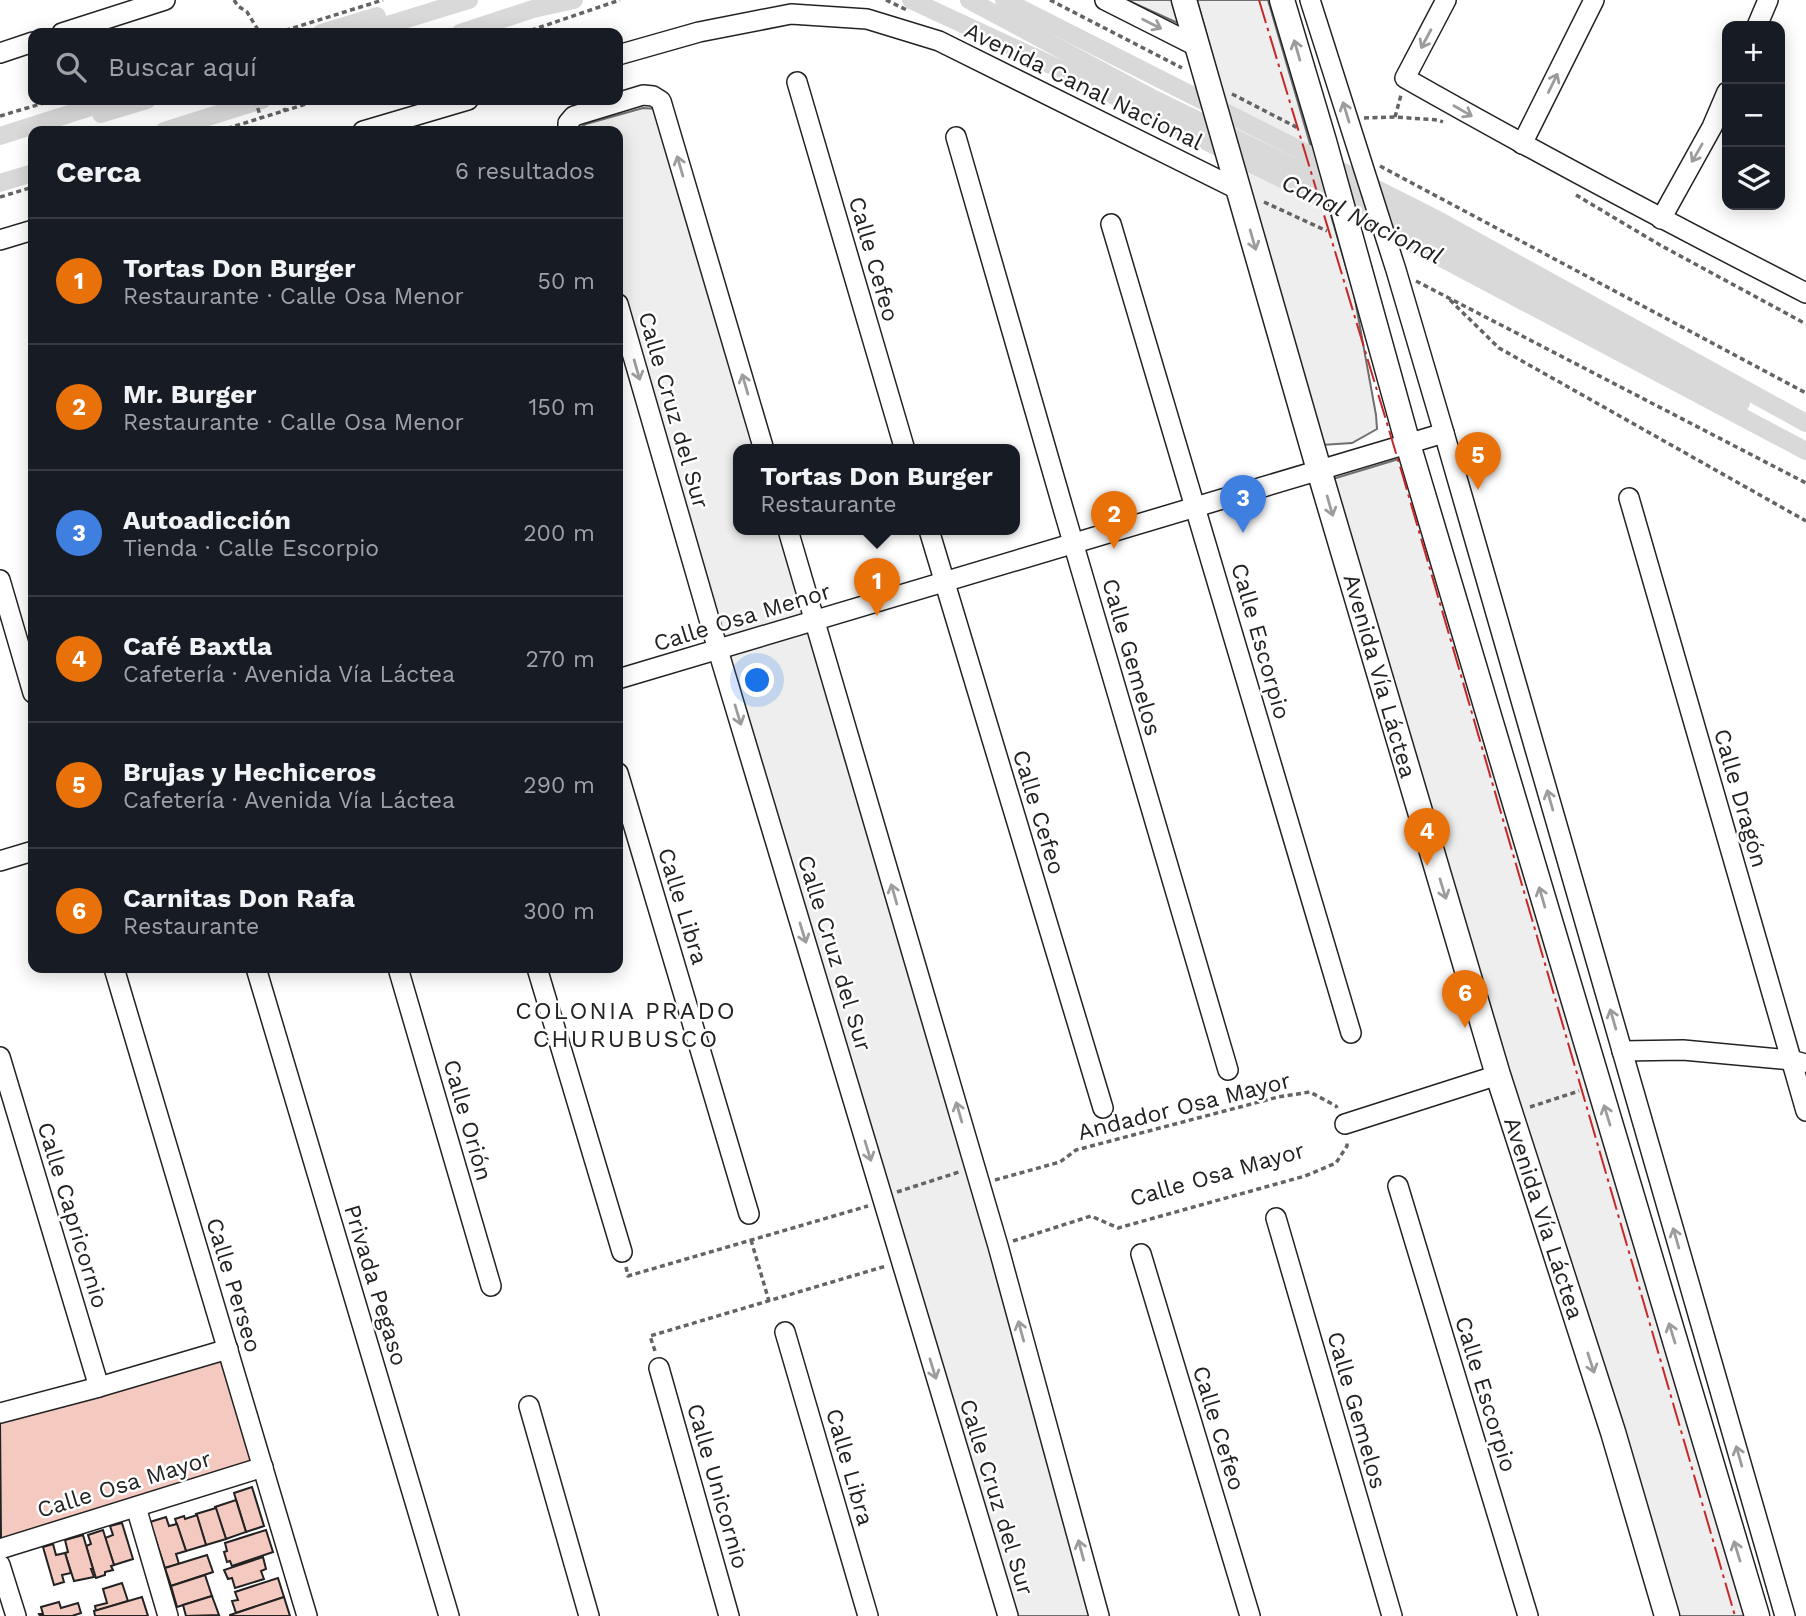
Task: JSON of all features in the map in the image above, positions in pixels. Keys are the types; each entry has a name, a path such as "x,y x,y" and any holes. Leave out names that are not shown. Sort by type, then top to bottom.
{"main road":[{"name":"Avenida Vía Láctea","path":"1184,0 1319,470 1498,1075 1613,1432 1667,1616"},
{"path":"1282,0 1408,444 1756,1616"}],"street":[{"path":"78,28 165,0"},
{"path":"1105,0 1198,47"},
{"path":"1310,0 1444,433 1785,1616"},
{"path":"1446,0 1405,78 1661,219 1806,293"},
{"path":"1522,144 1594,0"},
{"path":"1758,21 1768,0"},
{"name":"Avenida Canal Nacional","path":"623,54 699,32 791,14 867,19 939,41 1237,183"},
{"path":"0,53 28,44"},
{"name":"Calle Cefeo","path":"797,82 903,444"},
{"path":"623,101 643,95 653,96 661,101 762,444"},
{"path":"1661,219 1722,104"},
{"path":"380,126 451,105"},
{"path":"568,126 574,116 610,105"},
{"name":"Calle Gemelos","path":"956,136 1228,1070"},
{"name":"Calle Escorpio","path":"1111,224 1351,1033"},
{"path":"0,240 28,232"},
{"name":"Calle Cruz del Sur","path":"623,321 718,649 1008,1616"},
{"name":"Calle Osa Menor","path":"623,678 1444,433"},
{"name":"Calle Dragón","path":"1629,498 1799,1062 1806,1111"},
{"path":"789,535 998,1246 1099,1616"},
{"name":"Calle Cefeo","path":"930,535 1102,1108"},
{"path":"0,580 28,676"},
{"name":"Calle Libra","path":"623,789 749,1214"},
{"path":"0,861 28,853"},
{"name":"Calle Perseo","path":"115,973 307,1616"},
{"name":"Privada Pegaso","path":"258,973 449,1616"},
{"name":"Calle Orión","path":"399,973 491,1286"},
{"path":"538,973 622,1252"},
{"path":"1622,1051 1683,1050 1799,1062"},
{"name":"Calle Capricornio","path":"0,1056 99,1387"},
{"path":"1345,1124 1498,1075"},
{"name":"Calle Escorpio","path":"1398,1186 1528,1616"},
{"name":"Calle Gemelos","path":"1276,1218 1392,1616"},
{"name":"Calle Cefeo","path":"1141,1254 1250,1616"},
{"name":"Calle Libra","path":"785,1332 868,1616"},
{"path":"0,1413 228,1349"},
{"name":"Calle Unicornio","path":"659,1368 729,1616"},
{"path":"529,1406 589,1616"},
{"name":"Calle Osa Mayor","path":"0,1549 264,1466"},
{"path":"135,1507 168,1616"},
{"path":"0,1565 16,1616"}],"path":[{"path":"234,0 247,12 257,28"},
{"path":"293,28 383,0"},
{"path":"538,28 620,0"},
{"path":"1050,0 1326,152"},
{"path":"0,116 37,105"},
{"path":"257,105 261,118"},
{"path":"283,105 285,111"},
{"path":"235,126 304,105"},
{"path":"1348,119 1395,117 1438,120 1449,125"},
{"path":"1359,154 1806,393"},
{"path":"0,197 28,189"},
{"path":"1570,191 1660,245 1806,324"},
{"path":"1445,295 1499,348 1806,521"},
{"path":"1510,1113 1598,1086"},
{"name":"Andador Osa Mayor","path":"622,1252 628,1276 883,1199 977,1176 1059,1161 1076,1150 1278,1097 1310,1092 1336,1106 1345,1124"},
{"name":"Calle Osa Mayor","path":"998,1246 1091,1216 1118,1228 1305,1176 1336,1163 1347,1146 1345,1124"},
{"path":"751,1240 769,1301"},
{"path":"659,1368 650,1336 901,1261"}],"shaded area":[{"path":"1127,0 1173,0 1180,24"},
{"path":"1197,0 1268,0 1354,294 1377,429 1352,443 1322,445"},
{"path":"643,108 657,109 757,444 733,444 733,535 785,535 819,645 1093,1616 1014,1616 885,1193 623,300 623,126 583,126"},
{"path":"1402,458 1745,1616 1673,1616 1326,481"}],"building":[{"path":"222,1360 254,1461 1,1539 0,1420"},
{"path":"252,1487 264,1526 246,1532 234,1493"},
{"path":"236,1500 246,1532 226,1539 215,1507"},
{"path":"216,1508 226,1539 206,1545 196,1514"},
{"path":"197,1515 206,1545 186,1551 175,1519"},
{"path":"166,1517 169,1526 177,1524 186,1551 176,1554 179,1564 165,1568 150,1522"},
{"path":"122,1523 133,1559 114,1565 105,1538 113,1535 110,1526"},
{"path":"103,1530 114,1565 111,1566 113,1570 96,1578 86,1546 91,1544 88,1535"},
{"path":"266,1530 273,1552 232,1566 230,1561 227,1562 225,1543"},
{"path":"83,1535 94,1577 74,1581 65,1553 68,1552 65,1540"},
{"path":"53,1544 56,1555 65,1553 71,1573 62,1575 64,1582 54,1585 43,1547"},
{"path":"207,1555 213,1572 171,1586 165,1568"},
{"path":"263,1557 266,1569 261,1571 264,1579 235,1588 232,1578 228,1579 224,1570"},
{"path":"205,1575 212,1596 177,1607 171,1586"},
{"path":"278,1578 284,1597 236,1613 232,1601 238,1600 235,1592"},
{"path":"122,1583 128,1601 96,1611 95,1606 107,1603 103,1589"},
{"path":"212,1596 219,1615 186,1616 183,1605"},
{"path":"142,1597 148,1616 95,1616 94,1611"},
{"path":"284,1597 290,1616 230,1616 230,1615"},
{"path":"59,1602 61,1608 78,1603 81,1613 72,1616 40,1616 39,1614 43,1614 41,1607"}],"waterway":[{"name":"Canal Nacional","path":"377,28 469,0"},
{"name":"Canal Nacional","path":"475,28 533,9 574,0"},
{"name":"Canal Nacional","path":"911,0 1064,71 1434,254 1806,451"},
{"name":"Canal Nacional","path":"969,0 1150,97 1396,217 1741,403"},
{"name":"Canal Nacional","path":"1004,0 1434,218 1806,423"},
{"name":"Canal Nacional","path":"337,28 377,16"},
{"name":"Canal Nacional","path":"31,126 97,105"},
{"name":"Canal Nacional","path":"101,114 131,105"},
{"name":"Canal Nacional","path":"180,126 246,105"},
{"name":"Canal Nacional","path":"0,136 28,127"},
{"name":"Canal Nacional","path":"0,183 28,175"}],"power":[{"path":"1259,0 1402,473 1735,1616"}],"place":[{"name":"Brujas y Hechiceros","path":"1478,490"},
{"name":"Autoadicción","path":"1243,533"},
{"name":"Mr. Burger","path":"1114,549"},
{"name":"Tortas Don Burger","path":"877,616"},
{"name":"Café Baxtla","path":"1427,866"},
{"name":"Carnitas Don Rafa","path":"1465,1028"}],"district":[{"name":"COLONIA PRADO CHURUBUSCO","path":"626,1025"}]}
